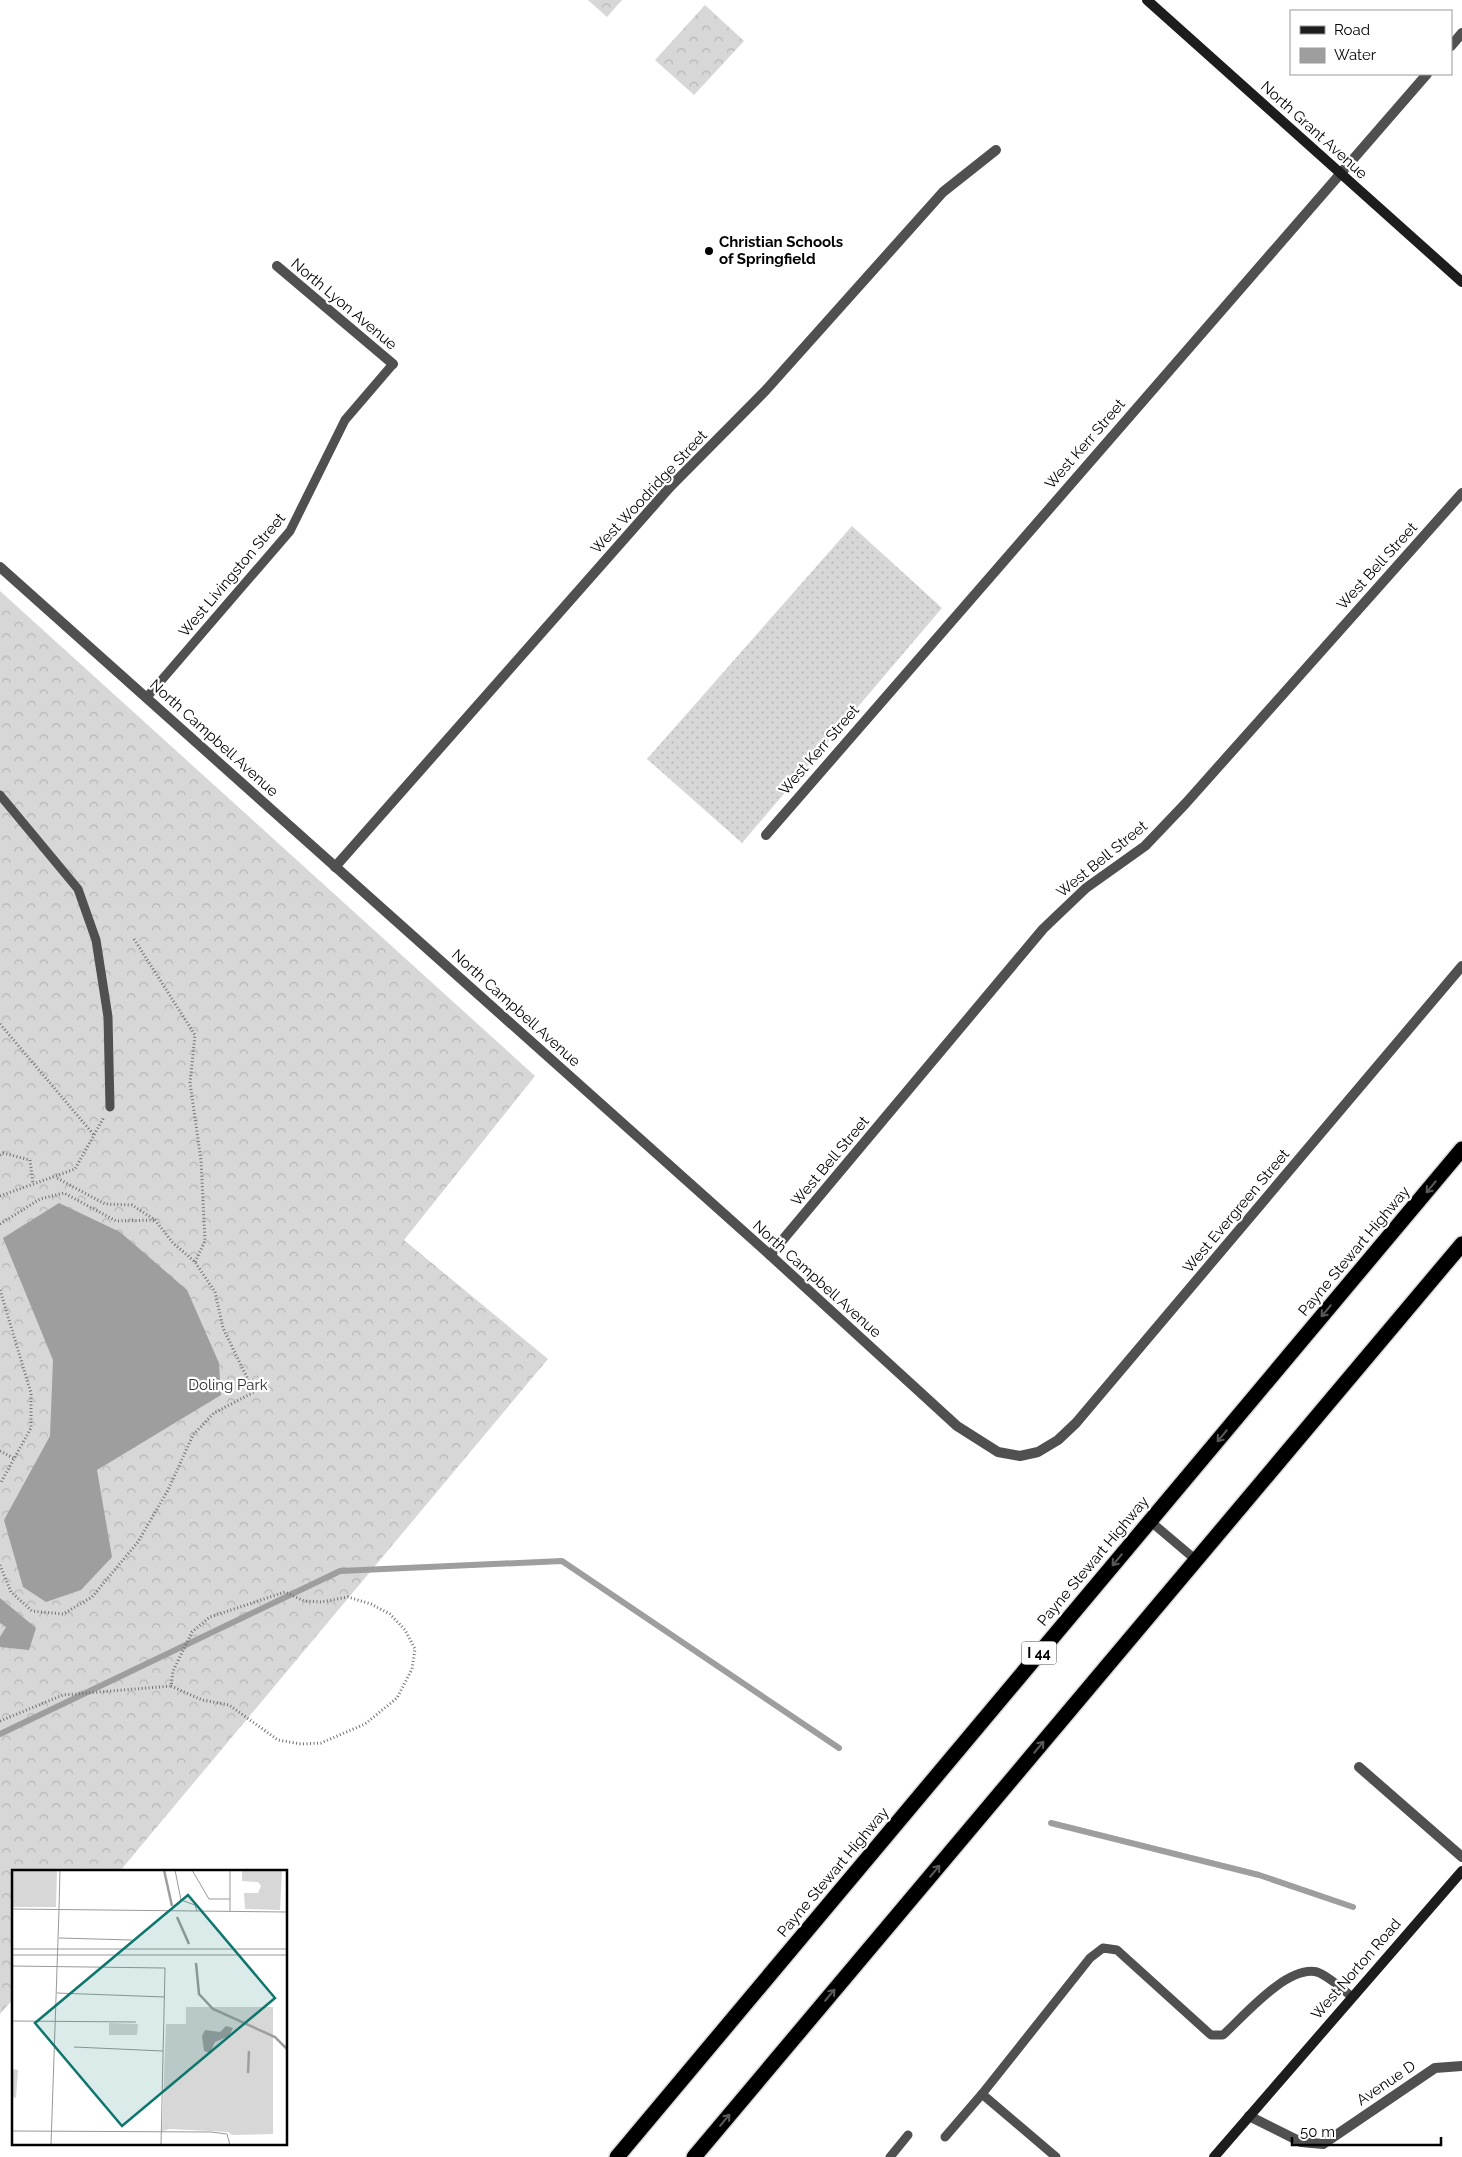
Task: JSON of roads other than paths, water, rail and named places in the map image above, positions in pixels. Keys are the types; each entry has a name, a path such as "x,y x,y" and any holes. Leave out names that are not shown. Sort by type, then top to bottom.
{"highway":[{"name":"Payne Stewart Highway","path":"617,2157 1462,1149"},
{"path":"694,2157 1462,1244"}],"main road":[{"name":"North Grant Avenue","path":"1147,0 1462,282"},
{"name":"West Norton Road","path":"1214,2157 1462,1871"}],"street":[{"path":"1452,45 1462,33"},
{"name":"West Kerr Street","path":"766,835 1426,75"},
{"name":"West Woodridge Street","path":"335,867 670,487 766,390 944,192 996,150"},
{"name":"North Lyon Avenue","path":"277,266 393,364"},
{"name":"West Bell Street","path":"770,1255 1043,929 1086,888 1145,846 1159,832 1462,494"},
{"name":"North Campbell Avenue","path":"0,567 770,1255 957,1426 998,1452 1020,1456"},
{"name":"West Evergreen Street","path":"1020,1456 1038,1452 1052,1444 1076,1423 1462,966"},
{"path":"1359,1767 1462,1856"},
{"name":"Avenue D","path":"1249,2116 1301,2142 1324,2144 1434,2068 1462,2066"}],"lane":[{"name":"West Livingston Street","path":"147,697 290,531 345,420 393,364"},
{"path":"0,795 78,889 96,940 106,1008 110,1107"},
{"path":"1150,1520 1196,1560"},
{"path":"945,2137 982,2094 1090,1958 1103,1948 1117,1950 1211,2035 1223,2035 1280,1982 1301,1972 1318,1972 1352,1996"},
{"path":"982,2094 1056,2157"},
{"path":"890,2157 908,2135"}],"water":[{"path":"59,1203 120,1232 187,1290 219,1363 221,1395 97,1470 112,1557 81,1590 46,1602 23,1587 4,1520 50,1436 53,1360 3,1238"},
{"path":"0,1598 36,1628 29,1650 0,1647 0,1637 6,1627 0,1623"}],"waterway":[{"path":"0,1734 340,1571 562,1561 839,1748"},
{"path":"1051,1823 1259,1875 1353,1907"}],"place":[{"name":"Christian Schools of Springfield","path":"709,251"}],"park label":[{"name":"Doling Park","path":"228,1385"}]}
